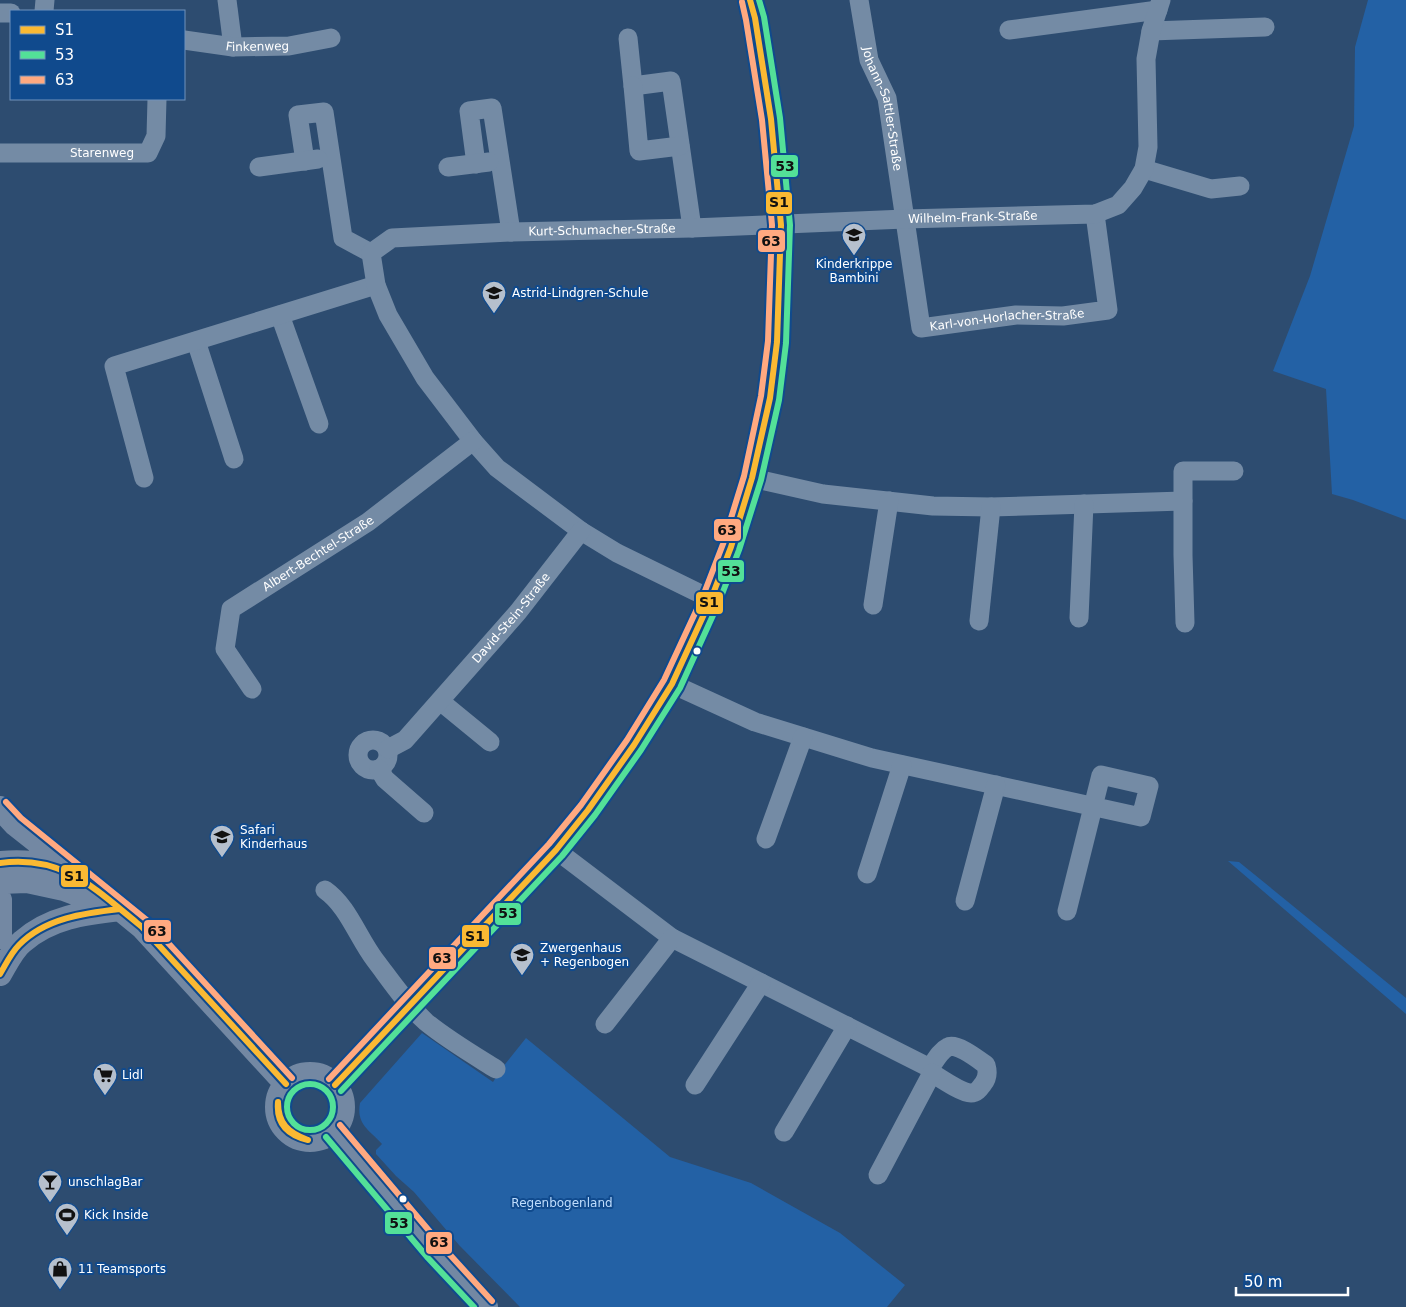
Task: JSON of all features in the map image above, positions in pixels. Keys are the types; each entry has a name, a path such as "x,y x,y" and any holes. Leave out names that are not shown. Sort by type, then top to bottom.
{"main road":[{"path":"0,808 15,824 142,927 286,1084"},
{"path":"0,863 26,861 62,869 90,884"},
{"path":"0,882 27,881 64,889 120,909"},
{"path":"0,900 0,936"},
{"path":"0,974 21,942 46,926 80,914 120,909"},
{"path":"316,1074 327,1078 335,1085 343,1103 339,1123 333,1131 315,1139 305,1139 287,1131 277,1112 280,1092 286,1084 295,1077 316,1074"},
{"path":"333,1131 435,1252 486,1307"}],"street":[{"path":"227,0 233,47"},
{"path":"335,1085 556,850 588,810 634,745 672,684 711,599 731,547 752,478 770,398 777,342 782,225 771,120 755,18 750,0"},
{"name":"Johann-Sattler-Straße","path":"859,0 869,60 887,98 905,219"},
{"name":"Wilhelm-Frank-Straße","path":"782,225 905,219 1094,214 1118,205 1133,188 1144,169 1148,147 1146,59 1151,31 1160,5 1009,30"},
{"path":"1151,31 1265,27"},
{"name":"Finkenweg","path":"185,40 233,47 289,46 331,38"},
{"path":"628,38 639,151 680,146"},
{"name":"Kurt-Schumacher-Straße","path":"633,86 672,80 692,228"},
{"name":"Starenweg","path":"0,153 148,153 156,136 157,100"},
{"name":"Kurt-Schumacher-Straße","path":"476,164 469,111 492,108 511,232"},
{"path":"305,161 298,115 324,112 343,238 371,253 376,285 388,315 425,378 474,441 498,468 581,531 617,553 711,599"},
{"path":"259,167 331,158"},
{"path":"448,167 500,161"},
{"path":"1144,169 1211,190 1240,186"},
{"name":"Karl-von-Horlacher-Straße","path":"905,219 921,328 1016,315 1063,316 1108,310 1094,214"},
{"name":"Kurt-Schumacher-Straße","path":"371,253 392,238 511,232 782,225"},
{"path":"144,478 114,366 376,285"},
{"path":"280,315 319,424"},
{"path":"196,341 234,459"},
{"name":"Albert-Bechtel-Straße","path":"252,689 225,649 231,609 368,522 474,441"},
{"path":"1186,623 1183,471 1234,471"},
{"path":"752,478 823,494 933,506 991,507 1183,501"},
{"path":"873,605 889,501"},
{"path":"1078,618 1084,504"},
{"path":"979,621 991,507"},
{"name":"David-Stein-Straße","path":"388,749 405,740 440,701 518,612 581,531"},
{"path":"672,684 755,722 872,758 902,765 996,785 1092,806 1141,817 1149,786 1101,775 1101,788 1092,806 1067,911"},
{"path":"440,701 490,742"},
{"path":"766,839 803,737"},
{"path":"372,739 381,742 388,749 388,758 379,769 369,769 358,758 360,748 372,739"},
{"path":"867,874 902,765"},
{"path":"379,769 385,779 424,813"},
{"path":"965,901 996,785"},
{"path":"556,850 672,938 847,1026 936,1065 878,1175"},
{"path":"325,890 335,897 374,958 410,1006 426,1022 496,1069"},
{"path":"606,1024 672,938"},
{"path":"695,1085 761,983"},
{"path":"784,1132 847,1026"}],"green space":[{"path":"1368,0 1406,0 1406,520 1332,494 1326,389 1273,371 1310,276 1354,126 1355,47"},
{"path":"1228,861 1239,862 1406,998 1406,1014"},
{"name":"Regenbogenland","path":"422,1033 493,1082 526,1038 670,1157 751,1183 840,1233 905,1285 887,1307 520,1307 459,1245 414,1192 376,1154 376,1150 382,1144 365,1126 360,1117 360,1103"}],"transit line":[{"name":"S1","path":"335,1085 556,850 588,810 634,745 672,684 711,599 731,547 752,478 770,398 777,342 781,225 771,119 755,18 750,0"},
{"name":"53","path":"341,1091 562,856 595,815 641,750 680,688 719,602 739,550 761,480 779,400 786,343 790,225 780,118 764,17 759,0"},
{"name":"63","path":"329,1079 549,844 581,805 627,740 664,680 703,596 723,544 744,476 761,396 768,341 772,225 762,120 742,2"},
{"name":"63","path":"6,802 21,818 148,921 292,1078"},
{"name":"S1","path":"0,863 22,862 41,864 58,869 90,885 136,922"},
{"name":"S1","path":"0,974 16,948 29,936 41,929 66,918 120,909 142,927 286,1084"},
{"name":"53","path":"305,1084 315,1084 329,1094 333,1107 329,1120 323,1126 315,1130 305,1130 291,1120 287,1112 287,1102 297,1088 305,1084"},
{"name":"S1","path":"278,1102 282,1121 295,1134 308,1140"},
{"name":"S1","path":"278,1102 279,1117 284,1127 294,1135 308,1140"},
{"name":"63","path":"340,1125 442,1246 492,1301"},
{"name":"53","path":"326,1137 428,1258 474,1307"}],"place":[{"name":"Kinderkrippe Bambini","path":"854,256"},
{"name":"Astrid-Lindgren-Schule","path":"494,314"},
{"name":"Safari Kinderhaus","path":"222,858"},
{"name":"Zwergenhaus + Regenbogen","path":"522,976"},
{"name":"Lidl","path":"105,1096"},
{"name":"unschlagBar","path":"50,1203"},
{"name":"Kick Inside","path":"67,1236"},
{"name":"11 Teamsports","path":"60,1290"}]}
